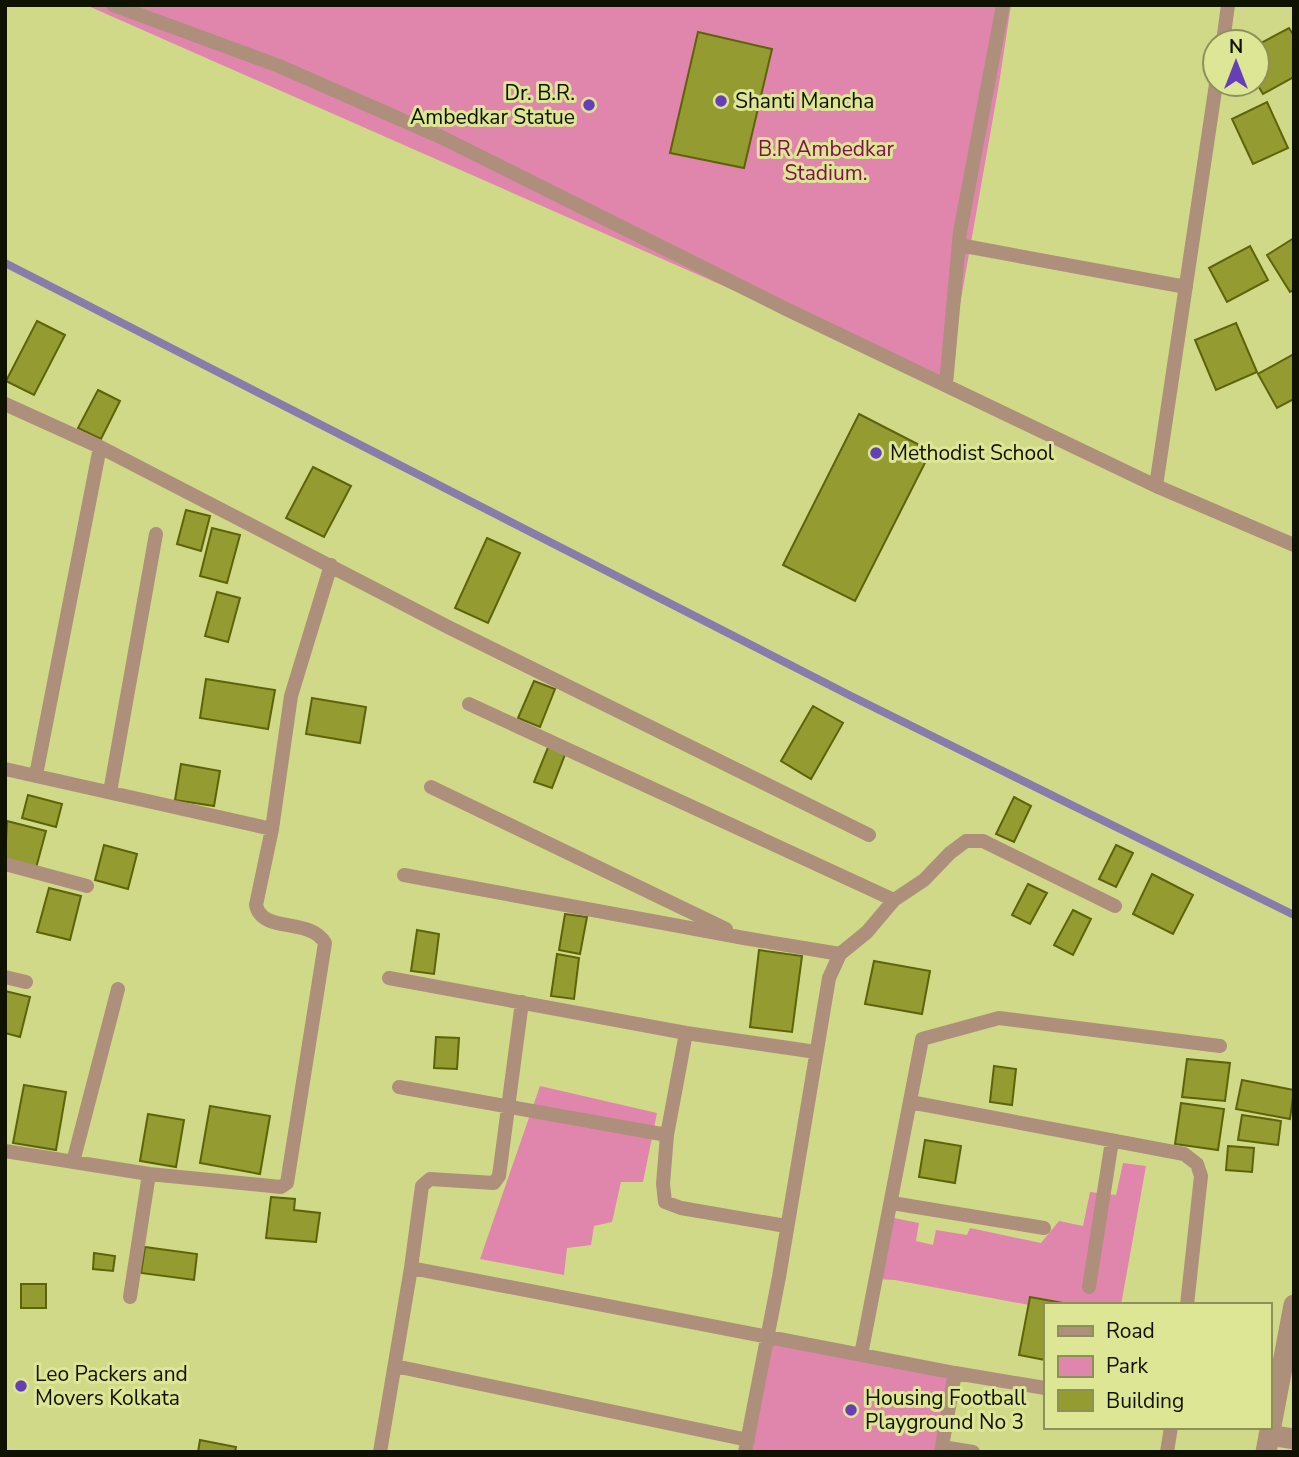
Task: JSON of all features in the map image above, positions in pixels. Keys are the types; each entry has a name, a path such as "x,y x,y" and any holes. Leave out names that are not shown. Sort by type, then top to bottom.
{"street":[{"path":"1271,1427 1293,1308"},
{"path":"1268,1443 1294,1439"}],"lane":[{"path":"113,5 279,66 443,138 786,309 1156,486 1294,545"},
{"path":"946,384 959,245 1003,5"},
{"path":"1225,28 1228,5"},
{"path":"1156,486 1214,98"},
{"path":"959,245 1186,287"},
{"path":"5,404 100,447 450,628 869,835"},
{"path":"36,775 100,447"},
{"path":"110,792 156,534"},
{"path":"5,1151 149,1174 282,1187 287,1184 325,943 320,935 312,930 264,919 258,913 256,905 272,829 291,696 331,565"},
{"path":"469,704 894,900"},
{"path":"5,769 272,829"},
{"path":"431,787 744,938"},
{"path":"395,1366 747,1446 829,978 840,954 867,932 894,900 925,880 950,853 966,841 983,841 1115,906"},
{"path":"5,864 88,886"},
{"path":"404,875 840,954"},
{"path":"5,977 26,982"},
{"path":"389,978 686,1033 816,1052"},
{"path":"73,1162 118,989"},
{"path":"380,1452 422,1186 430,1179 494,1184 499,1176 522,1002"},
{"path":"861,1355 922,1040 999,1018 1220,1046"},
{"path":"686,1033 667,1135 663,1184 666,1202 681,1208 786,1226"},
{"path":"399,1087 667,1135"},
{"path":"910,1102 1184,1154 1197,1164 1201,1176 1187,1303"},
{"path":"1089,1287 1112,1141"},
{"path":"130,1297 149,1174"},
{"path":"892,1203 1044,1228"},
{"path":"411,1268 954,1373 1044,1388"},
{"path":"954,1373 942,1449 974,1452"},
{"path":"1167,1452 1171,1429"}],"green space":[{"name":"B.R Ambedkar Stadium.","path":"86,5 1011,5 946,384"},
{"path":"540,1086 657,1113 643,1182 621,1182 612,1222 594,1226 591,1245 567,1248 564,1275 480,1259"},
{"path":"1123,1163 1146,1166 1121,1303 1044,1303 1044,1308 877,1279 889,1217 919,1223 916,1241 933,1245 936,1230 967,1235 970,1228 1041,1243 1059,1221 1083,1226 1090,1192 1116,1195"},
{"name":"Housing Football Playground No 3","path":"767,1337 955,1373 941,1452 744,1452"}],"building":[{"path":"1289,28 1294,36 1294,77 1271,90 1271,38"},
{"name":"Shanti Mancha","path":"698,32 772,49 744,168 670,153"},
{"path":"1267,102 1288,148 1253,164 1232,119"},
{"path":"1294,238 1294,290 1290,292 1267,255"},
{"path":"1250,246 1268,280 1227,302 1209,268"},
{"path":"37,321 65,335 34,395 6,381"},
{"path":"1236,323 1257,372 1216,390 1195,340"},
{"path":"1294,354 1294,399 1277,408 1258,374"},
{"path":"98,390 120,401 101,439 78,428"},
{"path":"859,414 931,451 855,601 783,565"},
{"path":"313,467 351,486 324,537 286,518"},
{"path":"186,510 210,516 201,551 177,544"},
{"path":"212,528 240,535 227,583 200,576"},
{"path":"487,538 520,553 488,623 455,608"},
{"path":"217,592 240,598 228,642 205,636"},
{"path":"206,679 275,690 268,729 200,718"},
{"path":"534,681 555,689 540,727 518,718"},
{"path":"312,698 366,707 360,743 306,734"},
{"path":"813,706 843,723 811,779 781,761"},
{"path":"549,745 566,752 552,788 534,782"},
{"path":"181,764 220,771 214,806 175,800"},
{"path":"28,795 62,804 56,827 22,818"},
{"path":"1014,797 1031,806 1014,842 996,834"},
{"path":"7,821 46,831 36,868 5,860"},
{"path":"104,845 137,854 128,889 95,880"},
{"path":"1116,845 1133,853 1116,887 1099,879"},
{"path":"1152,874 1193,895 1173,934 1133,914"},
{"path":"1028,884 1047,893 1030,924 1012,915"},
{"path":"49,888 81,896 70,940 37,932"},
{"path":"1073,910 1091,919 1073,955 1054,945"},
{"path":"565,914 587,917 580,954 559,950"},
{"path":"417,930 439,934 434,974 411,971"},
{"path":"759,950 802,956 792,1032 750,1027"},
{"path":"557,954 579,958 574,999 551,996"},
{"path":"874,961 930,971 922,1014 865,1004"},
{"path":"5,991 30,997 20,1037 5,1033"},
{"path":"436,1037 459,1038 457,1069 434,1068"},
{"path":"1187,1059 1230,1063 1225,1101 1182,1097"},
{"path":"994,1066 1016,1069 1012,1105 990,1102"},
{"path":"1242,1080 1294,1090 1290,1119 1236,1109"},
{"path":"24,1085 66,1092 56,1150 13,1143"},
{"path":"1181,1103 1224,1109 1218,1150 1175,1144"},
{"path":"210,1106 270,1116 260,1174 200,1163"},
{"path":"148,1114 184,1120 176,1167 140,1161"},
{"path":"1242,1115 1281,1121 1278,1145 1238,1140"},
{"path":"925,1140 961,1146 955,1183 919,1177"},
{"path":"1228,1146 1254,1148 1252,1172 1226,1170"},
{"path":"271,1197 295,1199 294,1210 320,1213 316,1242 266,1238"},
{"path":"145,1247 197,1254 194,1280 141,1273"},
{"path":"94,1253 115,1256 113,1271 93,1269"},
{"path":"21,1284 46,1284 46,1308 21,1308"},
{"path":"1030,1297 1063,1303 1044,1303 1044,1360 1019,1355"},
{"path":"200,1440 236,1447 235,1452 198,1452"}],"waterway":[{"path":"5,263 851,696 1294,915"}],"place":[{"name":"Shanti Mancha","path":"721,101"},
{"name":"Dr. B.R. Ambedkar Statue","path":"589,105"},
{"name":"Methodist School","path":"876,453"},
{"name":"Leo Packers and Movers Kolkata","path":"21,1386"},
{"name":"Housing Football Playground No 3","path":"851,1410"}]}
